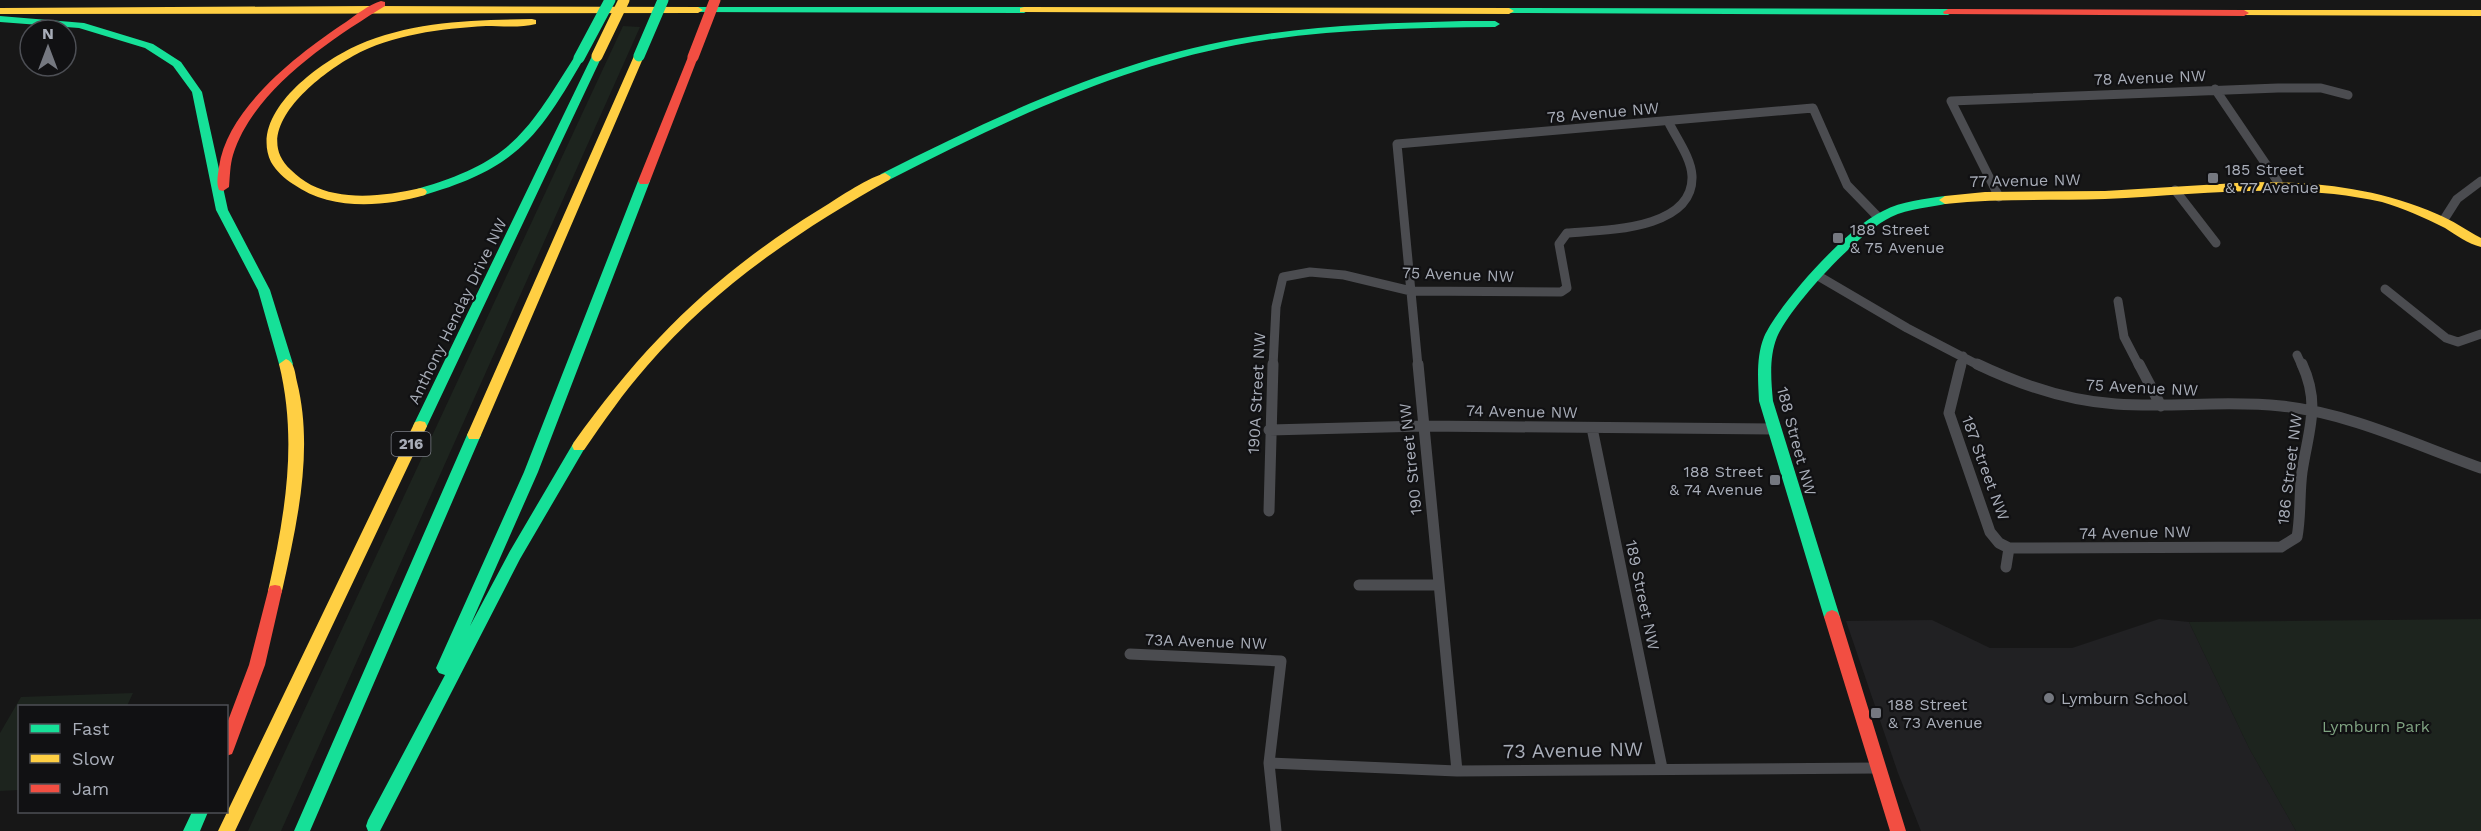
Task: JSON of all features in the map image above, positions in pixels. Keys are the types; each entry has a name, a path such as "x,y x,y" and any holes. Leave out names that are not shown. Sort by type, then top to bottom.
{"main road":[{"path":"222,210 225,168 229,151 250,115 275,86 317,46 341,27 388,0"},
{"path":"610,0 579,58 542,120 521,144 492,166 444,188 379,199 330,196 308,189 290,178 279,166 273,152 272,136 280,116 295,94 320,72 349,54 376,42 436,26 475,23 1076,17 1175,11"},
{"name":"Anthony Henday Drive NW","path":"226,831 624,0"},
{"path":"302,831 663,0"},
{"path":"372,828 531,472 715,0"},
{"path":"986,11 1007,0"},
{"path":"1240,0 2481,3"},
{"path":"1638,0 1679,2"},
{"path":"0,11 372,9 2481,14"},
{"path":"372,828 531,524 595,422 634,370 708,293 810,219 863,187 1021,109 1078,86 1140,65 1233,43 1310,31 1376,26 1778,20 1845,12"},
{"path":"0,19 80,25 149,46 177,64 197,92 222,210 264,290 291,379 295,435 291,522 257,666 228,744"},
{"name":"77 Avenue NW","path":"1879,218 1932,200 2175,190 2278,182 2319,184 2362,192 2443,221 2481,243"},
{"name":"188 Street NW","path":"1879,218 1787,312 1772,334 1763,374 1766,401 1774,429 1898,831"},
{"path":"191,831 200,813"}],"street":[{"name":"78 Avenue NW","path":"1999,197 1951,101 2216,89 2321,88 2348,95"},
{"path":"2216,89 2278,182"},
{"name":"78 Avenue NW","path":"1396,144 1813,108 1847,185 1879,218"},
{"name":"75 Avenue NW","path":"1283,277 1310,272 1344,275 1411,291 1561,292 1568,288 1559,244 1567,233 1652,223 1671,215 1683,204 1690,191 1693,178 1668,121"},
{"name":"190 Street NW","path":"1396,144 1457,771"},
{"path":"2443,221 2457,199 2481,181"},
{"path":"2175,190 2216,243"},
{"name":"190A Street NW","path":"1269,511 1269,430 1278,291 1283,277"},
{"name":"75 Avenue NW","path":"1820,277 1963,356 2020,384 2062,397 2105,404 2161,406 2254,404 2314,411 2481,468"},
{"path":"2385,289 2446,338 2458,342 2481,334"},
{"path":"2118,301 2124,337 2161,406"},
{"name":"186 Street NW","path":"2281,547 2296,537 2300,520 2302,474 2314,411 2310,382 2297,355"},
{"name":"187 Street NW","path":"1963,356 1949,413 1990,532 1999,543 2009,548"},
{"name":"74 Avenue NW","path":"1269,430 1423,426 1774,429"},
{"name":"189 Street NW","path":"1592,428 1662,768"},
{"name":"74 Avenue NW","path":"2009,548 2030,550 2281,547"},
{"path":"2006,567 2009,548"},
{"path":"1359,585 1439,585"},
{"name":"73A Avenue NW","path":"1130,654 1281,661 1269,763"},
{"path":"1269,763 1276,831"},
{"name":"73 Avenue NW","path":"1269,763 1457,771 1877,768"}],"shaded area":[{"name":"Lymburn School","path":"2159,619 2189,622 2249,748 2296,831 1921,831 1898,773 1846,621 1932,620 1990,648 2072,648"}],"green space":[{"path":"623,26 640,27 281,831 248,831"},
{"name":"Lymburn Park","path":"2481,619 2481,831 2296,831 2249,748 2189,622"},
{"path":"133,693 127,705 18,705 18,790 0,791 0,733 21,697"}],"traffic: fast":[{"path":"579,58 610,0"},
{"path":"639,56 663,0"},
{"path":"698,10 1024,10"},
{"path":"1509,11 1948,12"},
{"path":"0,19 80,25 149,46 177,64 197,92 222,210 264,290 286,364"},
{"path":"885,177 1056,96 1190,52 1268,37 1333,30 1495,24"},
{"path":"420,426 597,56"},
{"path":"421,192 478,172 499,160 518,145 549,108 579,58"},
{"path":"444,668 531,472 644,181"},
{"path":"1832,617 1766,401 1765,369 1768,345 1777,325 1803,292 1836,255 1868,226 1894,211 1945,200"},
{"path":"302,831 474,435"},
{"path":"374,826 515,555 579,446"},
{"path":"191,831 200,813"}],"traffic: slow":[{"path":"597,56 624,0"},
{"path":"0,11 372,9"},
{"path":"372,9 698,10"},
{"path":"1024,10 1509,11"},
{"path":"2244,13 2481,13"},
{"path":"421,192 387,198 353,200 336,198 305,187 280,167 276,160 272,142 275,125 284,108 314,77 331,65 362,47 382,39 446,26 532,22"},
{"path":"474,435 639,56"},
{"path":"579,446 610,402 643,362 677,325 714,291 794,231 885,177"},
{"path":"1945,200 2005,195 2105,195 2253,186 2298,186 2343,190 2388,200 2433,217 2481,243"},
{"path":"275,591 287,536 295,478 296,419 286,364"},
{"path":"226,831 420,426"}],"traffic: jam":[{"path":"693,57 715,0"},
{"path":"223,187 225,164 240,127 273,85 315,48 381,4"},
{"path":"1948,12 2244,13"},
{"path":"644,181 693,57"},
{"path":"228,744 257,665 275,591"},
{"path":"1832,617 1898,831"}],"place":[{"name":"185 Street & 77 Avenue","path":"2213,178"},
{"name":"188 Street & 75 Avenue","path":"1838,238"},
{"name":"188 Street & 74 Avenue","path":"1775,480"},
{"name":"Lymburn School","path":"2049,698"},
{"name":"188 Street & 73 Avenue","path":"1876,713"}]}
